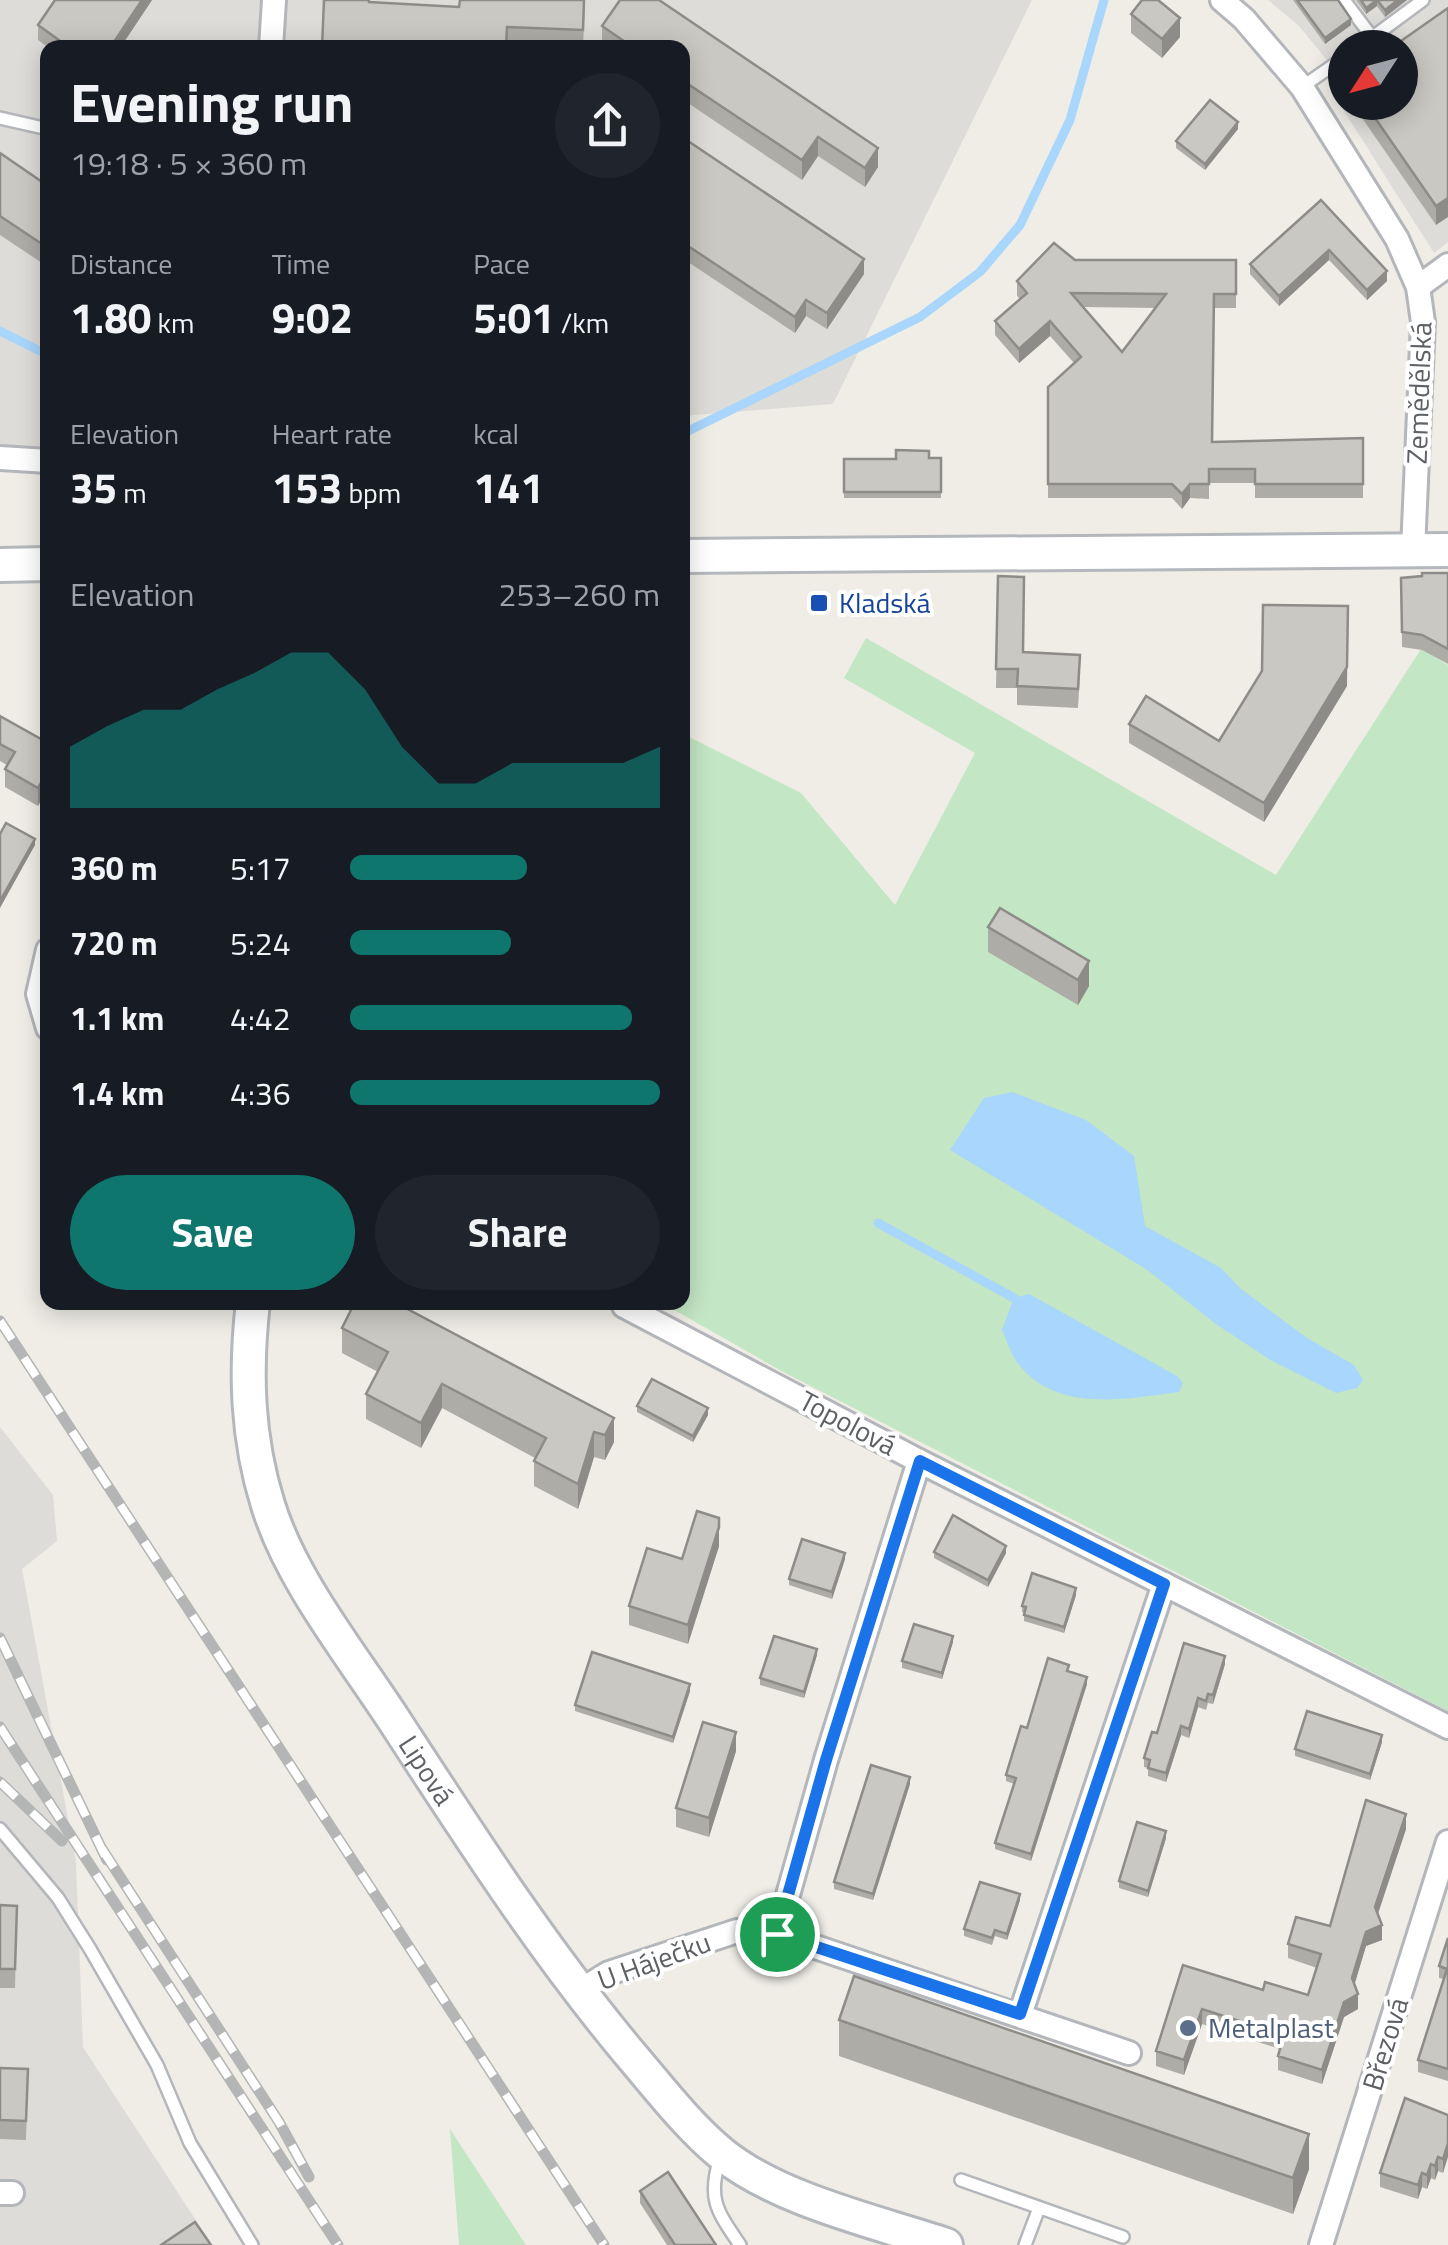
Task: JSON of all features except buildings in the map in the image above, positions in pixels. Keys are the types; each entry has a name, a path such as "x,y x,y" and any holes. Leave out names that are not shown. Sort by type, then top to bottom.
{"street":[{"path":"272,40 274,0"},
{"name":"Zemědělská","path":"1222,0 1244,19 1302,88 1398,239 1418,286 1423,322 1413,550"},
{"path":"1418,286 1448,265"},
{"path":"0,458 40,460"},
{"path":"690,556 1448,550"},
{"path":"0,565 40,564"},
{"name":"Lipová","path":"253,1310 248,1358 250,1424 268,1505 283,1544 526,1921 578,1992 690,2123 733,2162 791,2192 946,2245"},
{"name":"Topolová","path":"632,1310 920,1461 1448,1727"},
{"path":"777,1934 826,1760 920,1461"},
{"path":"1020,2014 1164,1584"},
{"name":"Březová","path":"1321,2245 1448,1842"},
{"name":"U Háječku","path":"578,1992 610,1973 736,1932 777,1934 1129,2053"}],"lane":[{"path":"1344,0 1367,30"},
{"path":"1382,30 1424,0"},
{"path":"1302,88 1328,69"},
{"path":"0,118 40,127"},
{"path":"0,1828 58,1898 90,1949 157,2065 190,2143 252,2245"},
{"path":"733,2162 712,2195 718,2212 740,2245"},
{"path":"960,2180 1123,2237"},
{"path":"1025,2245 1039,2208"}],"shaded area":[{"path":"0,0 1032,0 833,404 690,415 690,40 40,40 40,466 0,469"},
{"path":"1268,0 1448,0 1448,242 1434,253 1350,120 1418,120 1418,30 1328,30 1328,61 1299,26"},
{"path":"0,1427 53,1495 57,1541 22,1569 76,1862 83,2047 212,2245 0,2245"}],"green space":[{"path":"866,638 1276,875 1421,649 1448,665 1448,1711 785,1373 674,1310 690,1310 690,738 801,793 895,905 975,753 844,678"},
{"path":"450,2129 526,2245 459,2245"}],"water":[{"path":"1012,1092 1086,1120 1134,1156 1145,1226 1221,1268 1241,1289 1307,1338 1354,1365 1363,1380 1357,1388 1336,1393 1272,1361 1216,1324 1146,1269 950,1150 984,1098"},
{"path":"1029,1294 1177,1376 1183,1383 1179,1392 1093,1399 1053,1390 1035,1380 1016,1361 1002,1330 1014,1298"}],"waterway":[{"path":"690,430 920,317 980,272 1020,225 1070,120 1104,0"},
{"path":"0,331 40,351"},
{"path":"878,1223 1014,1298"}],"railway":[{"path":"0,1321 604,2245"},
{"path":"0,1638 107,1860"},
{"path":"0,1727 338,2245"},
{"path":"0,1782 62,1841"},
{"path":"102,1849 279,2122 309,2177"}],"place":[{"name":"Kladská","path":"819,603"},
{"name":"Metalplast","path":"1188,2028"}],"route":[{"path":"920,1461 1164,1584 1020,2014 777,1934 826,1760 920,1461"}]}
